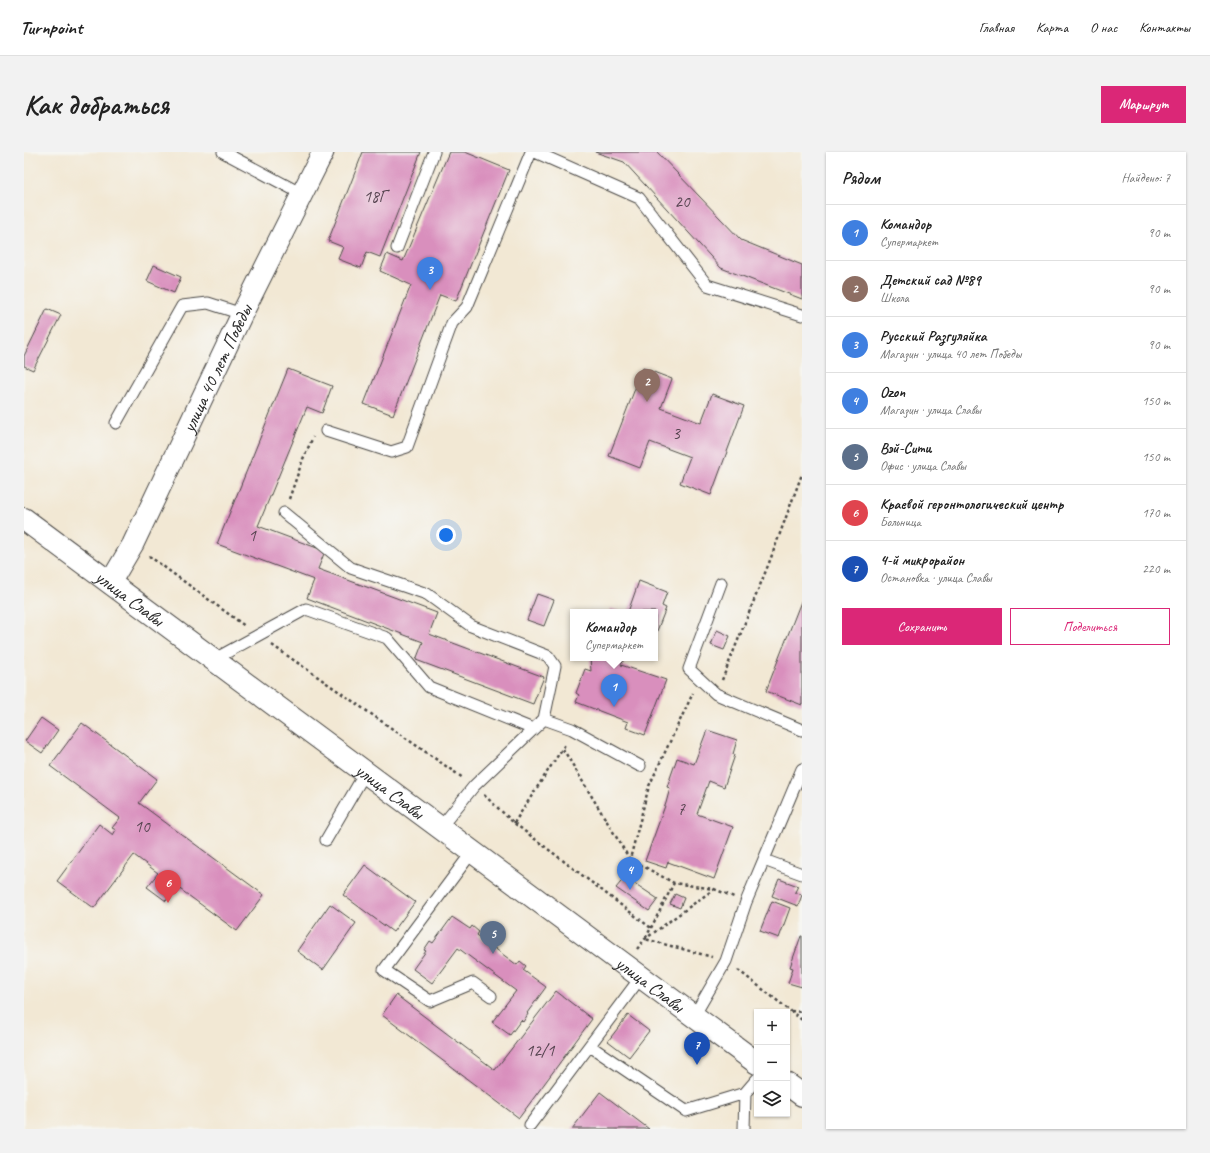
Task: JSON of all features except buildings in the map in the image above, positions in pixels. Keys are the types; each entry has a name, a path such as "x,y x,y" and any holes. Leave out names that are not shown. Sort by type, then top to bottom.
{"main road":[{"name":"улица Славы","path":"25,521 754,1061"},
{"path":"790,1086 802,1095"}],"street":[{"name":"улица 40 лет Победы","path":"110,583 132,544 242,314 323,152"}],"lane":[{"path":"223,152 302,194"},
{"path":"397,248 434,152"},
{"path":"326,431 391,452 407,448 452,323 467,307 531,152"},
{"path":"535,152 639,198 707,285 802,315"},
{"path":"116,423 182,306 208,303 242,314"},
{"path":"284,513 351,568 427,594 471,626 548,656 555,666 544,719 474,786 440,828"},
{"path":"721,583 689,669 716,694 802,730"},
{"path":"213,660 306,610 387,638 429,687 533,728"},
{"path":"544,719 572,729 640,766"},
{"path":"694,1016 726,961 746,902 802,769"},
{"path":"326,840 365,773"},
{"path":"472,852 384,970 430,1001 473,983 491,996"},
{"path":"764,860 802,874"},
{"path":"530,1125 641,977"},
{"path":"590,1046 686,1111 745,1093 755,1081"},
{"path":"744,1129 745,1093"}],"path":[{"path":"284,513 312,438"},
{"path":"716,694 769,563 802,474"},
{"path":"132,544 258,635 474,786 514,823 651,928"},
{"path":"630,859 649,786 693,692 689,669"},
{"path":"514,823 567,741"},
{"path":"563,749 630,859 674,883 714,889 746,902"},
{"path":"645,940 674,883"},
{"path":"637,949 645,940 714,889"},
{"path":"645,940 726,961 786,1009"},
{"path":"790,1011 802,1012"},
{"path":"790,1012 802,1020"}],"place":[{"name":"Русский Разгуляйка","path":"430,290"},
{"name":"Детский сад №89","path":"647,402"},
{"name":"Командор","path":"614,707"},
{"name":"Ozon","path":"630,890"},
{"name":"Краевой геронтологический центр","path":"168,903"},
{"name":"Вэй-Сити","path":"493,954"},
{"name":"4-й микрорайон","path":"697,1065"}]}
